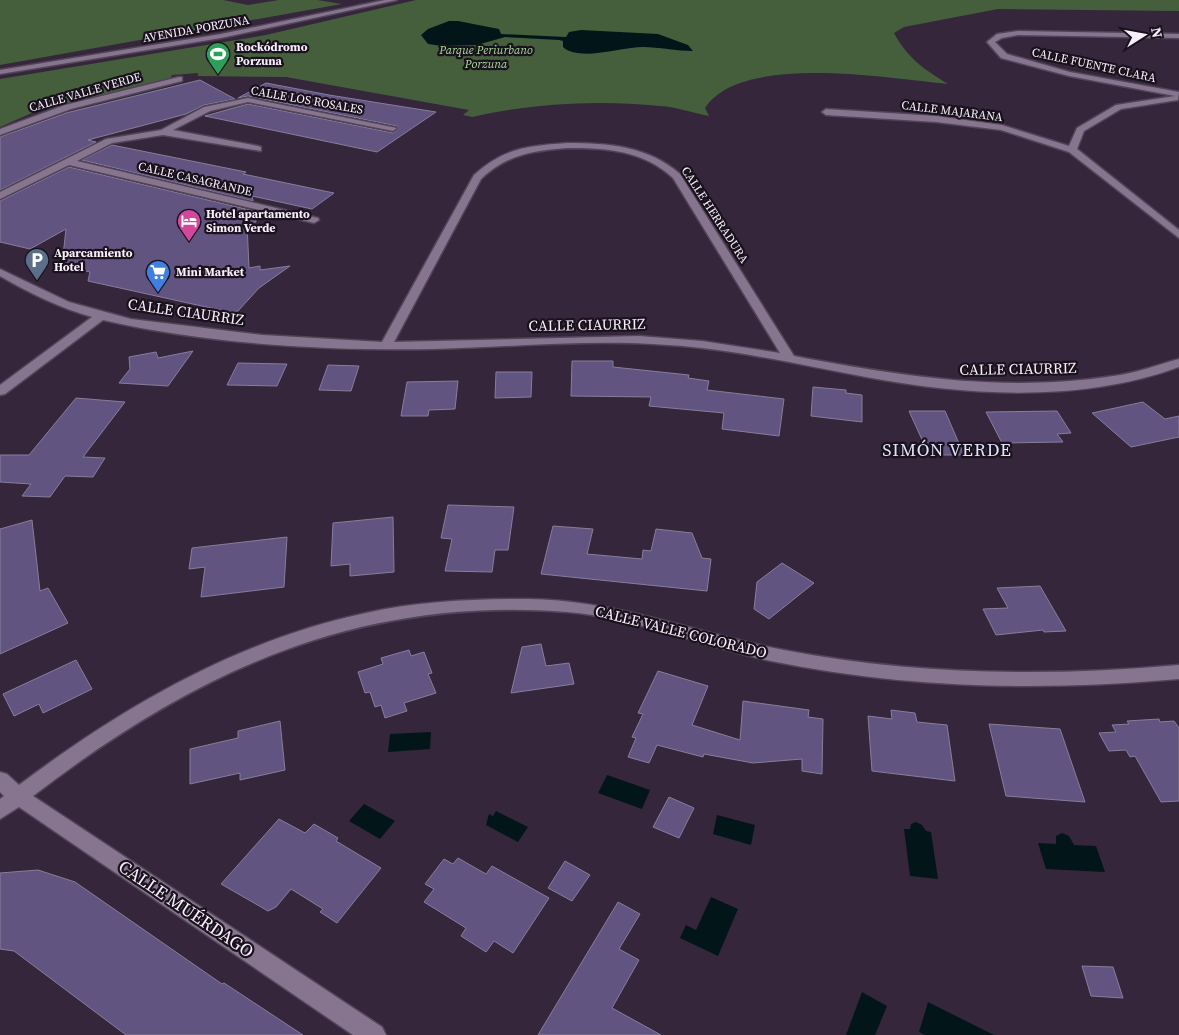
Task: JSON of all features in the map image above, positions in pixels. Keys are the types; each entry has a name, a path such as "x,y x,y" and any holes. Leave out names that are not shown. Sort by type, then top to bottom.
{"street":[{"name":"AVENIDA PORZUNA","path":"0,68 221,33 378,0"},
{"name":"AVENIDA PORZUNA","path":"0,72 221,36 394,0"},
{"name":"CALLE FUENTE CLARA","path":"1179,36 1018,33 1000,36 991,42 1004,56 1069,74 1179,96"},
{"name":"CALLE VALLE VERDE","path":"0,132 68,107 179,78"},
{"path":"1179,96 1119,106 1080,130 1072,150 1179,235"},
{"name":"CALLE LOS ROSALES","path":"163,132 207,109 248,100 393,128"},
{"name":"CALLE MAJARANA","path":"826,112 936,119 1002,128 1072,150"},
{"path":"0,196 109,141 163,132 182,134 258,150"},
{"name":"CALLE HERRADURA","path":"386,345 477,177 492,163 516,154 559,146 586,145 644,155 664,164 677,176 789,358"},
{"name":"CALLE CASAGRANDE","path":"70,162 314,220"},
{"name":"CALLE CIAURRIZ","path":"0,272 75,308 101,316 182,330 262,340 386,345 590,338 641,340 701,344 932,384 987,388 1040,388 1096,383 1138,376 1179,364"},
{"path":"0,392 101,316"},
{"name":"CALLE VALLE COLORADO","path":"0,810 99,737 170,693 218,669 304,634 335,625 412,610 491,605 589,609 645,621 723,644 804,661 887,674 958,680 1075,680 1179,672"},
{"name":"CALLE MUÉRDAGO","path":"0,780 18,796 374,1035"}],"green space":[{"path":"0,0 223,0 248,5 279,0 317,0 342,4 0,65"},
{"name":"Parque Periurbano Porzuna","path":"416,0 1179,0 1179,11 998,9 904,27 894,33 905,50 924,68 948,84 855,75 782,74 750,80 723,91 705,108 709,116 666,107 589,103 542,106 472,117 463,115 469,110 286,77 198,76 198,73 172,75 169,80 32,113 0,127 0,79 266,35"}],"shaded area":[{"path":"449,21 499,29 501,34 566,37 569,32 581,30 658,34 688,45 693,51 643,47 590,54 570,51 563,47 563,41 559,40 505,37 477,45 442,46 428,44 421,35 428,29"},
{"path":"431,732 430,749 388,752 390,734"},
{"path":"607,775 650,790 642,809 598,793"},
{"path":"364,804 395,821 380,839 349,821"},
{"path":"496,811 528,827 518,842 486,825 489,814 493,816"},
{"path":"717,815 755,825 751,845 713,834"},
{"path":"916,822 922,825 926,831 931,832 938,879 910,876 904,829 910,829 911,824"},
{"path":"1062,833 1069,836 1074,845 1096,846 1105,872 1046,869 1038,843 1056,844 1056,836"},
{"path":"711,897 738,909 718,956 680,938 686,925 696,930"},
{"path":"862,992 887,1006 875,1035 846,1035"},
{"path":"928,1002 994,1035 925,1035 919,1032"}],"building":[{"path":"200,80 235,99 204,105 186,114 88,140 96,142 0,190 0,137 66,113"},
{"path":"266,83 436,112 377,152 205,116 248,104 393,133 399,128 397,126 248,96 238,98"},
{"path":"112,145 246,172 243,174 334,193 312,209 252,196 253,201 82,160"},
{"path":"69,167 254,211 256,222 247,223 249,268 260,266 260,270 290,266 259,288 238,311 229,312 88,281 90,272 62,265 66,229 30,249 0,242 0,201"},
{"path":"193,351 168,386 119,383 130,369 129,357 156,352 158,358"},
{"path":"572,361 613,361 613,367 689,375 688,378 709,381 707,390 784,399 779,436 722,429 724,413 649,406 651,397 571,396"},
{"path":"238,363 287,364 277,386 227,385"},
{"path":"328,365 359,366 351,391 319,390"},
{"path":"496,372 532,372 531,397 495,398"},
{"path":"458,381 455,409 429,410 428,416 401,416 407,382"},
{"path":"813,387 846,390 846,393 862,395 862,422 811,416"},
{"path":"76,398 125,402 83,457 105,458 93,477 65,476 50,497 22,496 31,484 0,482 0,455 29,455"},
{"path":"1143,402 1165,419 1179,416 1179,437 1131,447 1092,413"},
{"path":"909,411 945,411 964,455 929,455"},
{"path":"1057,411 1071,433 1057,434 1063,442 1002,443 986,412"},
{"path":"448,505 514,507 508,550 495,550 492,572 445,571 452,539 441,538"},
{"path":"393,517 394,572 350,576 350,564 331,566 333,523"},
{"path":"32,520 40,591 48,588 68,623 0,654 0,529"},
{"path":"553,526 593,529 587,554 642,559 643,550 651,551 656,529 692,533 702,558 711,559 707,591 541,574"},
{"path":"287,537 284,587 201,597 205,567 189,569 192,548"},
{"path":"782,563 814,583 769,619 754,609 757,582"},
{"path":"1040,586 1066,631 1044,632 1043,630 996,635 983,609 1008,608 997,588"},
{"path":"541,644 546,666 569,663 574,684 511,693 522,647"},
{"path":"409,650 411,656 424,652 432,673 428,674 436,693 404,703 407,711 385,718 381,705 375,707 370,692 365,693 358,672 383,664 381,658"},
{"path":"76,660 92,689 43,713 39,704 14,716 3,694"},
{"path":"658,671 708,686 692,725 740,740 743,701 809,710 808,717 823,719 822,774 802,771 802,759 753,763 704,754 703,757 657,745 649,763 628,757 636,738 632,737 643,714 638,713"},
{"path":"891,710 915,713 917,722 947,725 955,781 872,771 868,716 892,719"},
{"path":"1159,719 1160,722 1174,721 1179,728 1179,801 1161,802 1135,756 1130,757 1126,750 1109,751 1099,733 1116,732 1112,725 1129,724 1127,721"},
{"path":"280,721 285,770 240,780 240,773 190,784 190,749 238,738 238,731"},
{"path":"989,724 1060,729 1085,802 1006,796"},
{"path":"669,797 694,808 679,838 653,827"},
{"path":"279,819 305,833 314,824 338,838 336,841 381,868 337,923 320,912 323,909 291,889 276,907 268,911 221,884"},
{"path":"458,858 486,874 492,866 549,898 513,953 494,941 486,952 461,936 466,928 424,902 434,889 425,884 444,859 453,864"},
{"path":"565,861 590,875 572,901 548,888"},
{"path":"38,870 75,882 222,984 224,983 303,1035 126,1035 14,951 0,949 0,873"},
{"path":"618,902 640,914 619,949 639,960 612,1008 661,1035 538,1035"},
{"path":"1082,966 1113,967 1123,998 1091,996"}],"place":[{"name":"Rockódromo Porzuna","path":"218,75"},
{"name":"Hotel apartamento Simon Verde","path":"189,242"},
{"name":"Aparcamiento Hotel","path":"37,281"},
{"name":"Mini Market","path":"158,293"}],"district":[{"name":"SIMÓN VERDE","path":"947,450"}]}
